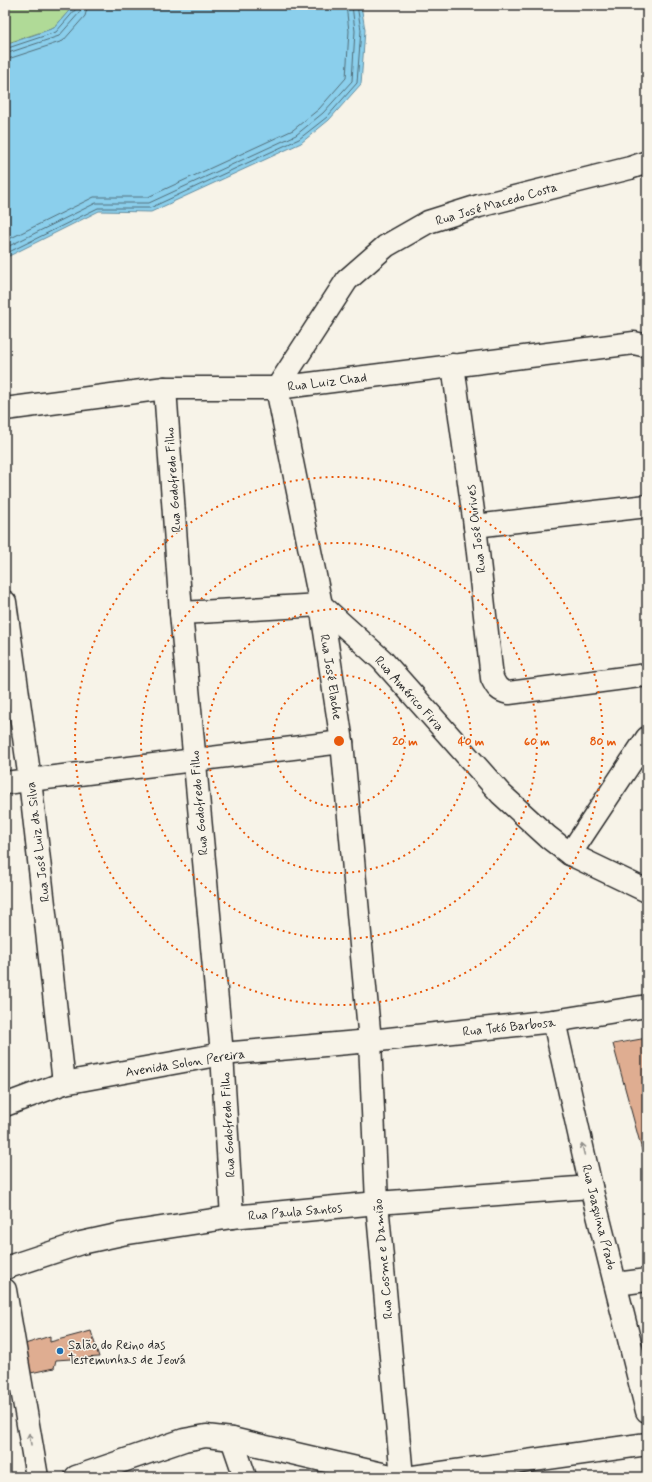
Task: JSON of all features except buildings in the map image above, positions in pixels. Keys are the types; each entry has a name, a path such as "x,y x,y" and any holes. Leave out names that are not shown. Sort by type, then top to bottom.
{"street":[{"name":"Rua José Macedo Costa","path":"277,388 346,280 386,246 428,222 479,206 630,168 647,162"},
{"name":"Rua Luiz Chad","path":"5,409 165,388 277,388 634,343 647,346"},
{"name":"Rua José Ourives","path":"453,365 475,526 492,678 495,686 500,691 517,692 647,675"},
{"name":"Rua Godofredo Filho","path":"165,388 181,613 222,1054 232,1217"},
{"name":"Rua José Elache","path":"277,388 321,605 342,742 370,1041"},
{"path":"475,526 647,506"},
{"name":"Rua José Luiz da Silva","path":"5,602 30,780 64,1083"},
{"path":"181,613 321,605"},
{"name":"Rua Américo Firia","path":"321,605 382,660 506,799 548,837 570,854 647,891"},
{"path":"570,854 647,738"},
{"path":"5,783 342,742"},
{"name":"Rua Totó Barbosa","path":"370,1041 554,1021 647,1006"},
{"name":"Rua Joaquina Prado","path":"554,1021 591,1187 647,1412"},
{"name":"Avenida Solon Pereira","path":"5,1105 64,1083 222,1054 370,1041"},
{"name":"Rua Cosme e Damião","path":"370,1041 377,1203 402,1477"},
{"name":"Rua Paula Santos","path":"5,1268 81,1243 115,1235 232,1217 377,1203 591,1187"},
{"path":"616,1284 647,1280"},
{"path":"5,1290 37,1477"},
{"path":"76,1477 184,1440 206,1436 232,1439 395,1477"},
{"path":"232,1439 245,1477"},
{"path":"413,1477 647,1444"}],"green space":[{"path":"5,5 74,5 54,28 5,44"}],"water":[{"path":"74,5 361,5 365,30 361,84 329,120 301,143 151,212 99,211 5,258 5,45 54,28"}],"place":[{"name":"Salão do Reino das Testemunhas de Jeová","path":"60,1351"}]}
